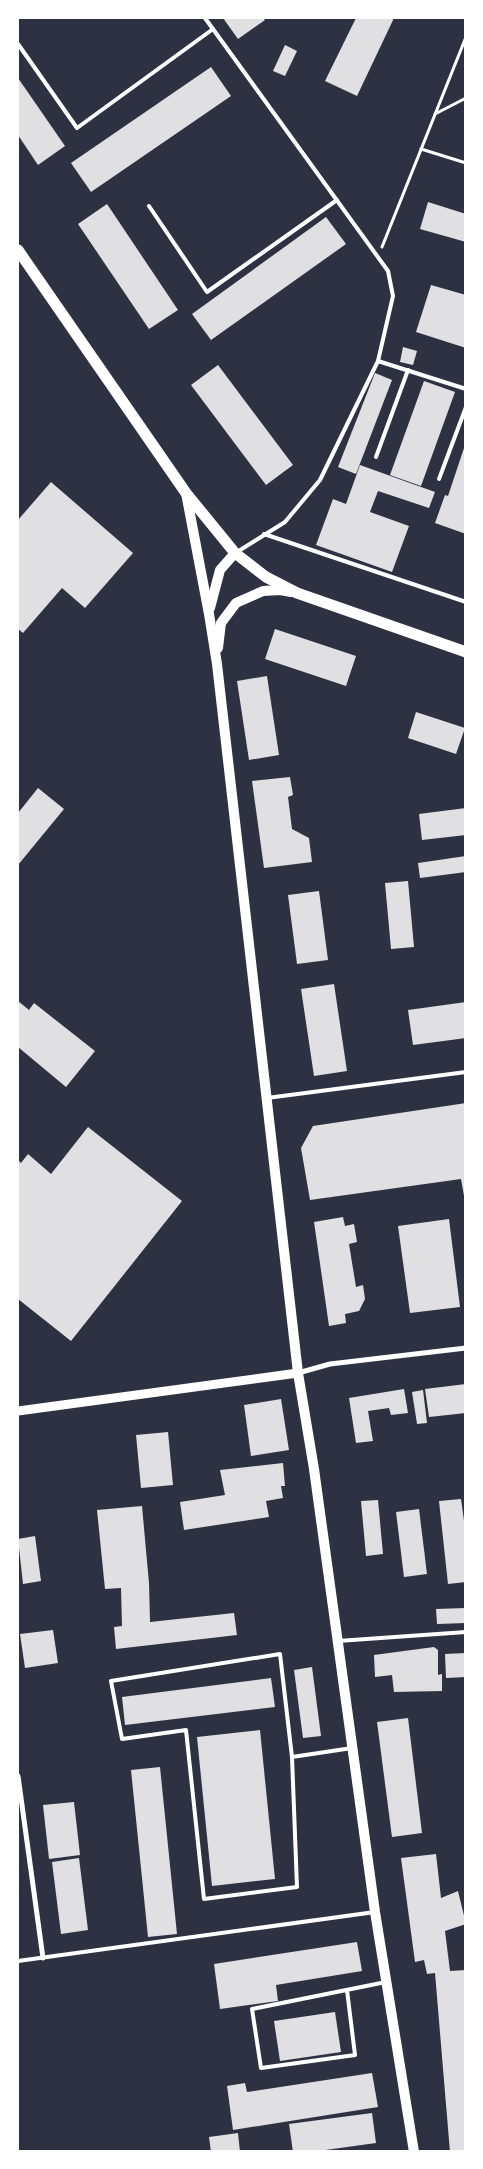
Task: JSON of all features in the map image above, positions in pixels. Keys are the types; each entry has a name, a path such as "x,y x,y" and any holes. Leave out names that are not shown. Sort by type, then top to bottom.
{"main road":[{"path":"18,250 186,493 235,553 266,577 297,593 466,652"},
{"path":"186,493 217,664 298,1373 314,1469 375,1912 414,2152"},
{"path":"209,614 220,570 235,553"},
{"path":"217,664 221,622 236,603 263,591 280,590 297,593"}],"street":[{"path":"18,1410 298,1373 330,1364 466,1348"},
{"path":"18,1776 43,1958"}],"lane":[{"path":"205,18 378,256 388,271 394,296 378,360 320,480 285,522 235,553"},
{"path":"18,44 77,128 213,29"},
{"path":"149,206 207,292 337,200"},
{"path":"378,360 466,389"},
{"path":"376,457 408,370"},
{"path":"439,479 466,407"},
{"path":"264,534 466,602"},
{"path":"267,1098 466,1072"},
{"path":"338,1641 466,1632"},
{"path":"280,1654 292,1756 297,1887 204,1898 186,1730 122,1739 111,1681 280,1654"},
{"path":"292,1756 352,1748"},
{"path":"18,1961 375,1912"},
{"path":"347,1990 355,2055 261,2068 252,2009 386,1982"}],"path":[{"path":"378,256 466,37"},
{"path":"435,114 466,98"},
{"path":"421,149 466,163"}],"building":[{"path":"223,18 263,18 265,20 238,39"},
{"path":"356,18 394,18 357,96 325,81"},
{"path":"285,45 297,51 285,76 273,71"},
{"path":"211,67 231,96 91,192 71,163"},
{"path":"18,78 65,146 38,165 18,135"},
{"path":"428,202 466,214 466,242 420,229"},
{"path":"107,204 178,310 149,329 78,224"},
{"path":"326,217 346,244 211,340 192,314"},
{"path":"431,285 466,295 466,348 416,332"},
{"path":"403,347 417,351 413,365 400,362"},
{"path":"218,365 293,465 266,485 191,385"},
{"path":"375,373 392,380 356,474 338,467"},
{"path":"424,381 455,392 421,486 390,475"},
{"path":"465,445 466,534 435,523 445,495 448,496"},
{"path":"360,465 435,492 429,508 378,491 370,512 409,526 392,572 316,545 333,499 346,504"},
{"path":"51,482 133,553 85,608 62,588 23,633 18,629 18,520"},
{"path":"275,629 356,656 346,686 265,659"},
{"path":"267,676 279,755 249,760 237,681"},
{"path":"416,712 465,728 456,754 408,738"},
{"path":"290,777 293,795 288,797 292,829 309,838 312,862 264,868 252,781"},
{"path":"38,788 64,809 18,865 18,813"},
{"path":"466,808 466,835 422,840 419,814"},
{"path":"466,856 466,872 420,878 418,863"},
{"path":"408,881 414,947 391,949 385,883"},
{"path":"319,891 328,960 297,964 288,895"},
{"path":"334,984 347,1071 314,1076 301,989"},
{"path":"18,1001 29,1010 34,1003 95,1051 66,1087 18,1047"},
{"path":"466,1002 466,1038 413,1045 408,1010"},
{"path":"466,1103 466,1207 461,1179 310,1200 301,1148 313,1126"},
{"path":"88,1127 182,1201 71,1341 18,1299 18,1160 21,1163 28,1154 51,1174"},
{"path":"343,1217 345,1226 354,1224 357,1242 349,1244 356,1287 363,1285 365,1299 359,1311 345,1314 346,1323 329,1326 314,1222"},
{"path":"449,1219 460,1307 410,1313 398,1226"},
{"path":"466,1384 466,1413 429,1417 425,1389"},
{"path":"404,1389 408,1413 391,1415 389,1408 368,1411 373,1441 356,1443 349,1398"},
{"path":"423,1390 427,1423 417,1424 412,1392"},
{"path":"281,1399 289,1450 251,1456 244,1405"},
{"path":"168,1432 173,1485 141,1488 136,1435"},
{"path":"283,1463 285,1486 281,1486 283,1498 266,1501 269,1517 184,1530 180,1502 225,1495 220,1470"},
{"path":"461,1499 466,1535 466,1582 448,1584 439,1501"},
{"path":"378,1500 383,1554 366,1556 361,1501"},
{"path":"142,1506 149,1583 150,1622 234,1613 237,1635 116,1649 114,1627 122,1626 121,1588 105,1589 97,1510"},
{"path":"419,1509 427,1574 404,1577 396,1512"},
{"path":"35,1536 41,1581 23,1584 18,1539"},
{"path":"466,1608 466,1623 437,1624 436,1609"},
{"path":"53,1630 58,1663 25,1668 20,1634"},
{"path":"434,1647 438,1650 438,1675 442,1674 442,1691 394,1692 392,1675 375,1677 374,1655"},
{"path":"466,1653 466,1677 446,1678 445,1654"},
{"path":"312,1667 321,1736 303,1738 294,1670"},
{"path":"271,1678 275,1707 125,1725 122,1697"},
{"path":"408,1718 422,1833 392,1837 377,1722"},
{"path":"260,1730 275,1879 212,1886 197,1737"},
{"path":"160,1767 177,1934 148,1937 131,1770"},
{"path":"74,1802 80,1855 49,1859 43,1805"},
{"path":"436,1854 441,1898 458,1891 466,1924 445,1931 450,1971 466,1970 466,2152 450,2152 435,1973 427,1974 424,1960 415,1962 401,1858"},
{"path":"79,1858 88,1930 61,1934 52,1862"},
{"path":"357,1942 362,1971 276,1985 278,2001 220,2009 214,1964"},
{"path":"335,2012 341,2052 280,2061 274,2021"},
{"path":"372,2073 378,2107 233,2130 227,2086 245,2083 247,2092"},
{"path":"372,2113 376,2143 311,2152 293,2152 289,2124"},
{"path":"238,2133 240,2152 211,2152 209,2137"}]}
